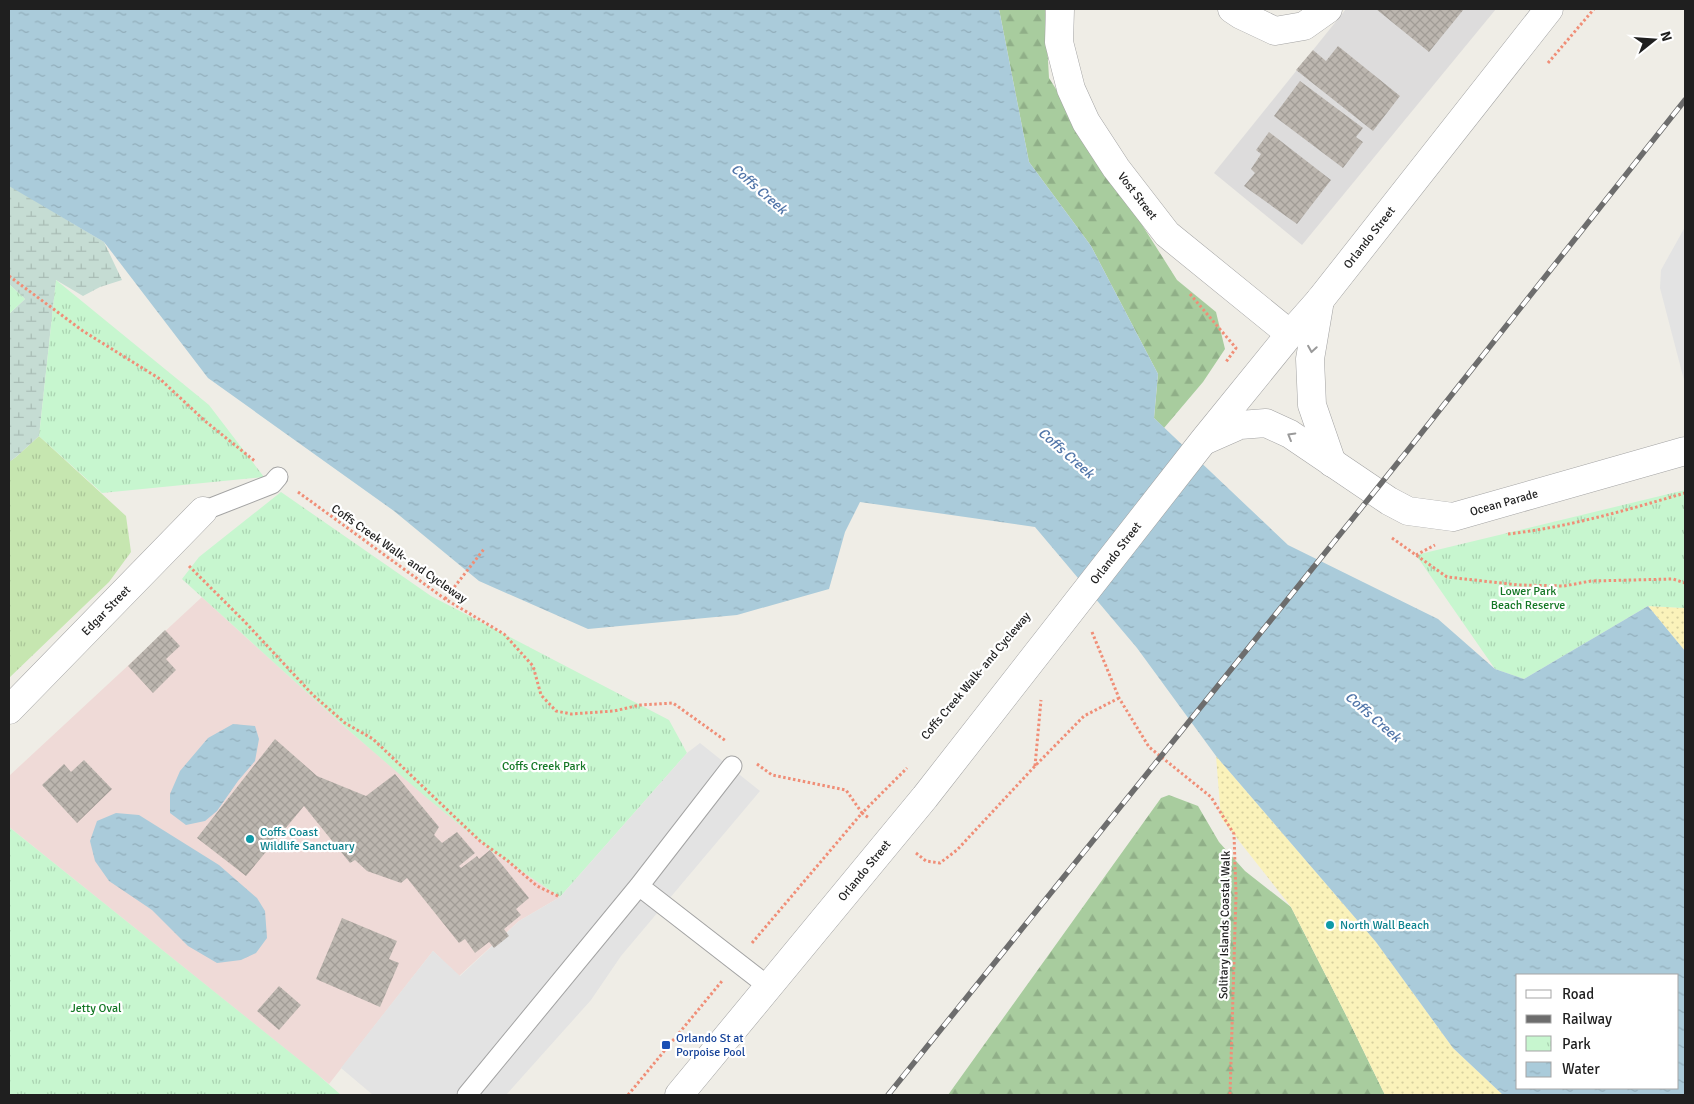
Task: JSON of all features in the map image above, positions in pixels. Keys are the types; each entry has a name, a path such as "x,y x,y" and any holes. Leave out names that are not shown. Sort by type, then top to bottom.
{"street":[{"name":"Vost Street","path":"1060,9 1059,42 1071,89 1086,122 1116,168 1167,234 1290,334"},
{"path":"1232,9 1275,32 1304,26 1328,9"},
{"name":"Orlando Street","path":"679,1095 925,797 1204,440 1320,300 1549,9"},
{"path":"1320,300 1310,359 1312,406 1332,463"},
{"name":"Ocean Parade","path":"1204,440 1240,425 1266,424 1290,434 1389,501 1408,511 1453,517 1685,451"},
{"name":"Edgar Street","path":"9,710 203,511"}],"lane":[{"path":"203,511 272,484 278,477"},
{"path":"467,1095 639,886 732,766"},
{"path":"639,886 769,987"}],"path":[{"name":"Coffs Creek Walk- and Cycleway","path":"9,276 83,332 160,379 205,421 445,599 504,634 532,666 541,696 556,710 571,714 586,713 614,711 640,705 673,702 734,747"},
{"path":"1505,535 1533,532 1599,518 1685,493"},
{"path":"1416,555 1436,545 1444,544"},
{"path":"168,546 245,622 313,696 345,723 373,739 480,841 537,886 560,898"},
{"path":"445,599 484,549"},
{"name":"Solitary Islands Coastal Walk","path":"1089,625 1119,698 1149,747 1211,797 1234,834 1236,895 1230,1095"},
{"path":"1035,766 1042,693"},
{"path":"926,861 940,863 957,850 1084,716 1119,698"},
{"path":"756,764 772,775 846,790 862,813 911,764"}],"shaded area":[{"path":"1346,9 1496,9 1302,245 1214,173"},
{"path":"1685,227 1685,384 1660,288 1661,270"},
{"name":"Coffs Coast Wildlife Sanctuary","path":"202,597 346,728 490,850 560,897 519,921 459,976 433,951 329,1084 9,827 9,776"},
{"path":"700,743 760,791 621,956 591,1000 506,1095 373,1095 341,1068 433,951 460,976 519,921 560,897 687,753"}],"green space":[{"path":"999,9 1045,9 1049,78 1177,280 1216,312 1225,349 1203,382 1164,428 1154,418 1158,374 1091,246 1029,162"},
{"path":"9,185 104,242 122,280 100,287 83,296 56,280 39,436 9,462 9,314 25,299 9,284"},
{"path":"56,280 209,405 264,477 102,493 39,436"},
{"path":"9,284 25,299 9,314"},
{"path":"39,436 126,516 131,552 109,582 9,678 9,462"},
{"name":"Lower Park Beach Reserve","path":"1685,490 1685,608 1648,606 1524,679 1495,669 1416,555"},
{"name":"Coffs Creek Park","path":"281,492 431,596 669,720 687,753 560,897 490,850 427,798 346,728 182,579 199,557"},
{"path":"1169,795 1198,806 1219,842 1245,871 1291,907 1385,1095 948,1095 1161,798"},
{"name":"Jetty Oval","path":"9,827 317,1074 341,1095 9,1095"}],"sand":[{"path":"1648,606 1685,608 1685,651"},
{"name":"North Wall Beach","path":"1216,756 1376,942 1453,1048 1503,1095 1385,1095 1291,907 1221,818"}],"water":[{"name":"Coffs Creek","path":"9,9 999,9 1029,162 1091,246 1158,374 1154,418 1288,545 1438,619 1495,669 1524,679 1648,606 1685,651 1685,1095 1503,1095 1453,1048 1376,942 1216,756 1137,648 1035,527 860,502 845,532 829,589 737,615 588,629 479,581 394,511 208,378 104,242 9,186"},
{"path":"233,724 255,726 259,739 255,761 217,811 205,821 186,825 170,813 170,794 180,771 208,738"},
{"path":"116,813 139,815 219,865 257,898 265,911 267,938 256,953 241,960 217,963 188,946 152,910 109,881 95,861 90,841 97,821"}],"building":[{"path":"1376,9 1464,9 1429,52"},
{"path":"1338,46 1400,96 1373,131 1296,70 1313,50 1326,61"},
{"path":"1300,81 1363,128 1356,137 1363,142 1343,168 1274,116"},
{"path":"1269,132 1331,180 1297,224 1244,186 1255,173 1251,169 1261,154 1256,150"},
{"path":"165,630 180,646 166,659 176,670 153,693 128,666"},
{"path":"275,739 317,776 366,796 395,774 439,827 434,835 442,843 457,832 475,853 459,866 461,868 477,856 479,859 490,850 529,898 516,909 521,915 504,929 509,936 494,948 489,942 475,953 465,939 459,943 407,878 401,883 367,871 355,860 350,863 304,806 246,876 197,838"},
{"path":"84,760 112,789 77,823 42,785 64,764 71,772"},
{"path":"342,918 397,941 389,959 399,963 380,1007 316,979"},
{"path":"279,986 301,1005 279,1030 257,1011"}],"railway":[{"path":"888,1095 1408,450 1685,100"}],"place":[{"name":"Coffs Coast Wildlife Sanctuary","path":"250,839"},
{"name":"North Wall Beach","path":"1330,925"},
{"name":"Orlando St at Porpoise Pool","path":"666,1045"}]}
